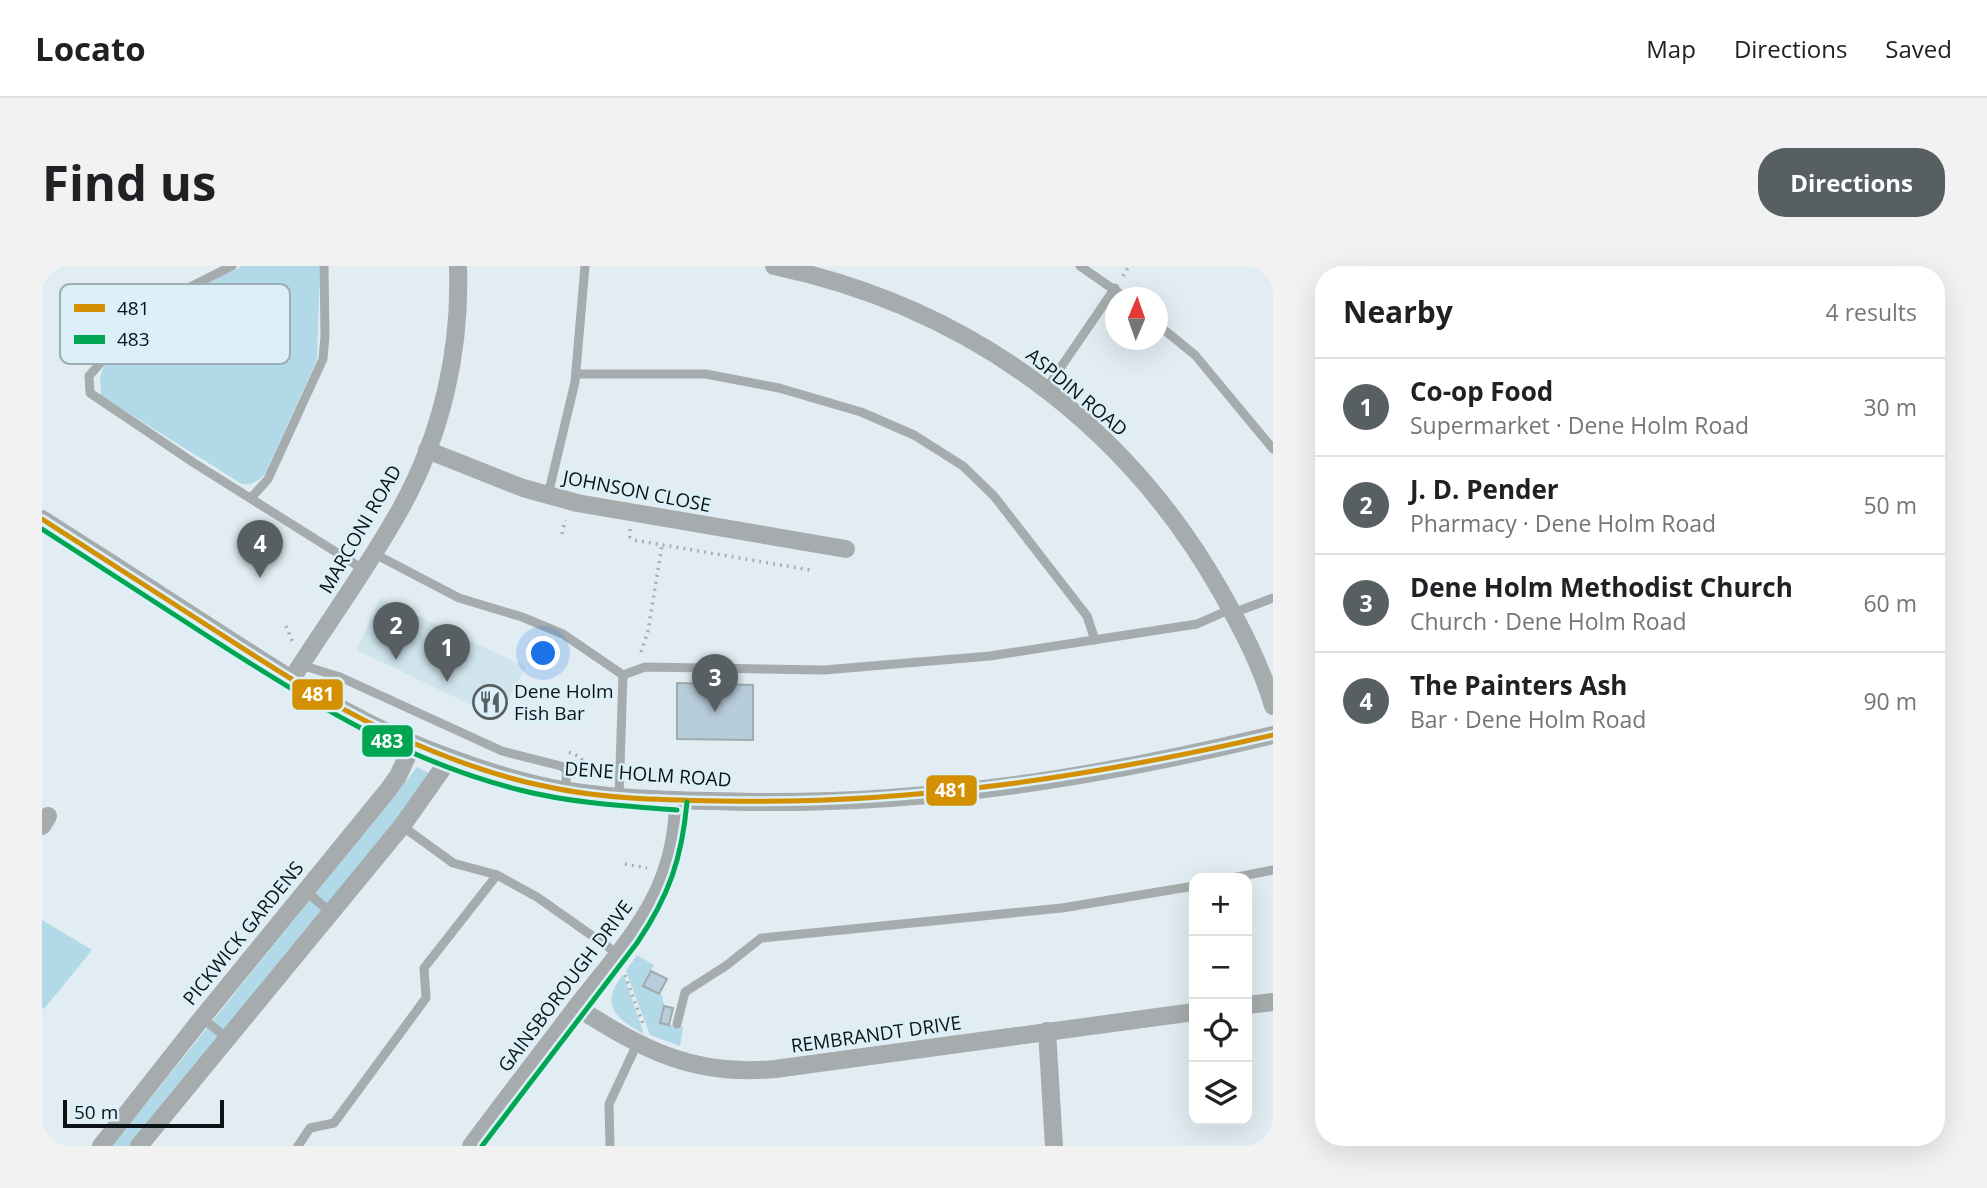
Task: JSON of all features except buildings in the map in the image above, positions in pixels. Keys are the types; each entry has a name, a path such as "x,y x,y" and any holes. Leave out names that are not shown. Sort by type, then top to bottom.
{"street":[{"name":"MARCONI ROAD","path":"296,673 401,508 427,450 444,403 452,359 459,300 458,266"},
{"name":"ASPDIN ROAD","path":"774,266 838,282 908,307 983,345 1046,389 1111,445 1149,487 1192,545 1232,611 1259,668 1273,706"},
{"name":"JOHNSON CLOSE","path":"427,450 548,496 577,503 846,549"},
{"name":"DENE HOLM ROAD","path":"42,519 296,673 365,722 450,758 506,777 565,790 619,797 678,800 828,802 988,790 1128,768 1273,736"},
{"name":"PICKWICK GARDENS","path":"101,1146 393,783 413,744"},
{"path":"139,1146 402,826 450,758"},
{"name":"GAINSBOROUGH DRIVE","path":"471,1146 653,905 675,844 678,800"},
{"path":"1252,1005 1273,1002"},
{"name":"REMBRANDT DRIVE","path":"576,1007 642,1038 670,1058 731,1070 764,1070 1189,1013"},
{"path":"1047,1031 1054,1146"}],"lane":[{"path":"196,284 232,266"},
{"path":"251,498 268,479 323,359 324,266"},
{"path":"548,496 576,374 584,266"},
{"path":"1080,266 1113,287"},
{"path":"1046,389 1105,303"},
{"path":"1168,333 1195,355 1273,449"},
{"path":"100,364 88,378 88,387 93,396 363,569"},
{"path":"576,374 706,374 790,391 861,412 914,435 963,466 1003,506 1090,620 1095,640"},
{"path":"373,554 459,598 522,617 563,634 623,675"},
{"path":"623,675 645,667 771,670 867,667 990,656 1197,624 1273,598"},
{"path":"296,673 340,677 502,751 561,765 567,770 565,790"},
{"path":"619,797 623,675"},
{"path":"402,826 453,863 498,875 537,897 618,954"},
{"path":"1252,874 1273,870"},
{"path":"298,1146 310,1128 334,1123 426,998 424,968 498,875"},
{"path":"677,1024 685,992 727,965 761,938 1062,908 1189,887"},
{"path":"305,890 330,912"},
{"path":"202,1018 227,1038"},
{"path":"610,1146 610,1101 642,1038"}],"path":[{"path":"562,534 566,511"},
{"path":"641,654 649,627 662,545"},
{"path":"286,626 295,646"},
{"path":"625,864 654,870"},
{"path":"617,977 622,971 625,974 642,1038"}],"shaded area":[{"path":"242,266 320,266 317,360 266,472 256,482 249,484 242,484 101,396 100,377 105,364 290,364 290,284 206,284"},
{"path":"380,598 526,667 498,718 357,650"},
{"path":"417,767 435,776 134,1146 112,1146"},
{"path":"42,920 92,950 44,1009 42,1008"},
{"path":"637,955 654,965 643,986 662,995 664,1005 661,1023 683,1027 680,1046 650,1035 626,971"},
{"path":"622,976 644,1034 626,1023 614,1011 612,996"}],"transit line":[{"name":"481","path":"42,519 266,663 387,732 477,768 510,778 587,794 676,800 790,801 929,793 1136,764 1273,735"},
{"name":"483","path":"42,529 285,685 397,746 477,778 520,790 598,803 677,810"},
{"name":"483","path":"482,1146 648,926 672,876 682,841 687,802"}],"place":[{"name":"The Painters Ash","path":"260,578"},
{"name":"J. D. Pender","path":"396,660"},
{"name":"Co-op Food","path":"447,682"},
{"name":"Dene Holm Fish Bar","path":"490,702"},
{"name":"Dene Holm Methodist Church","path":"715,712"}]}
